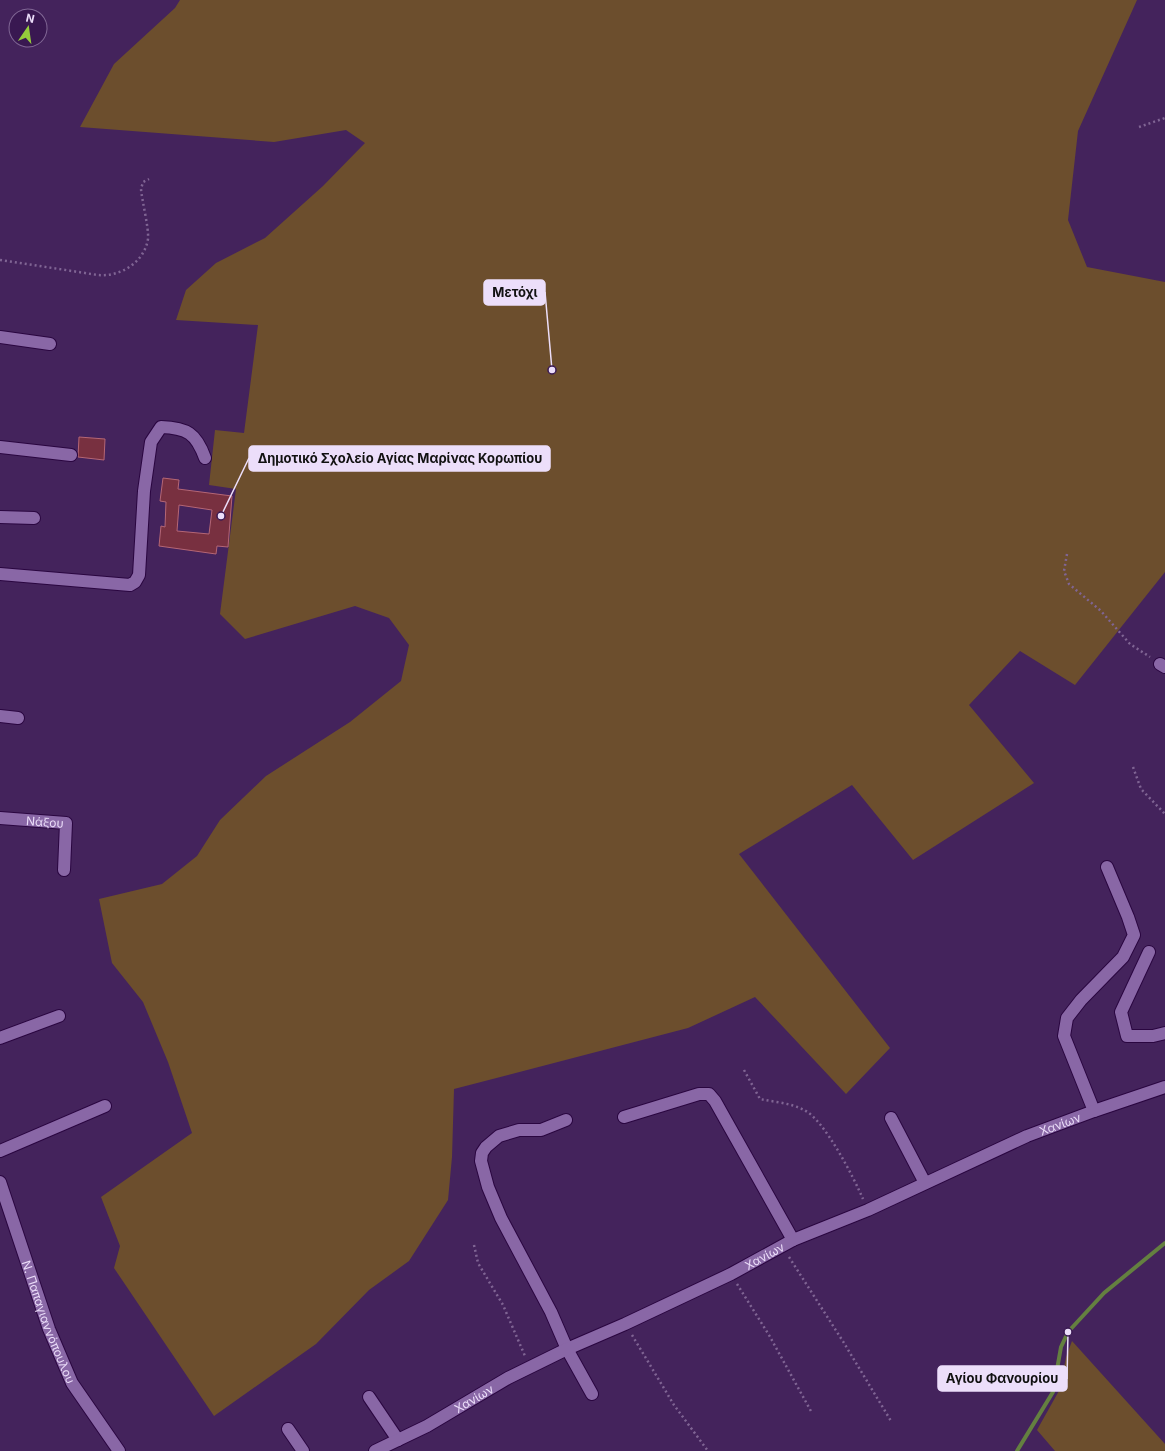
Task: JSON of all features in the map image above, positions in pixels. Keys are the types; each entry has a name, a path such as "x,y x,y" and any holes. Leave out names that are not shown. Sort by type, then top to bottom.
{"street":[{"path":"0,337 50,344"},
{"path":"0,574 130,585 135,582 139,575 144,491 151,442 162,427 179,428 199,441 205,458"},
{"path":"0,447 71,454"},
{"path":"0,517 34,518"},
{"path":"0,716 18,718"},
{"name":"Νάξου","path":"0,818 66,823 64,870"},
{"path":"1094,1111 1064,1036 1067,1018 1080,1000 1123,957 1134,935 1107,867"},
{"path":"1149,952 1121,1012 1127,1036 1153,1036 1165,1033"},
{"path":"0,1038 59,1016"},
{"name":"Χανίων","path":"375,1451 453,1411 530,1367 731,1274 793,1240 868,1210 1027,1136 1165,1087"},
{"path":"624,1117 699,1094 709,1094 715,1101 793,1240"},
{"path":"0,1151 105,1106"},
{"path":"891,1118 925,1183"},
{"path":"566,1120 541,1130 519,1130 498,1136 486,1147 482,1153 481,1161 488,1187 501,1218 551,1312 567,1349 592,1394"},
{"name":"Ν. Παπαγιαννόπουλου","path":"0,1182 49,1329 72,1383 119,1451"},
{"path":"369,1397 398,1440"},
{"path":"288,1429 303,1451"}],"path":[{"path":"1139,127 1165,118"},
{"path":"0,260 98,275 110,276 120,274 132,265 143,253 148,238 141,189 143,182 149,179"},
{"path":"1067,554 1064,571 1070,584 1101,611 1130,644 1163,665"},
{"path":"1133,767 1141,789 1165,814"},
{"path":"744,1070 760,1099 806,1110 818,1122 852,1174 868,1210"},
{"path":"474,1246 478,1263 503,1305 530,1367"},
{"path":"782,1246 844,1343 891,1421"},
{"path":"731,1274 770,1335 812,1413"},
{"path":"625,1324 643,1351 655,1376 674,1405 708,1451"}],"shaded area":[{"path":"180,0 1137,0 1078,131 1068,220 1087,267 1165,282 1165,572 1075,685 1020,651 969,705 1034,783 913,860 852,785 739,854 890,1048 846,1094 755,997 688,1028 454,1089 452,1157 448,1200 409,1261 369,1290 316,1344 214,1416 114,1268 120,1246 101,1197 192,1133 168,1062 143,1002 112,963 99,899 162,884 197,856 220,820 266,776 350,722 401,681 409,645 389,618 355,606 245,639 220,614 236,489 209,485 215,430 244,433 258,325 176,320 186,290 216,263 265,238 323,186 365,143 346,130 274,142 80,127 114,64 175,8"},
{"path":"1072,1341 1165,1444 1165,1451 1055,1451 1037,1430 1060,1389 1066,1357"}],"building":[{"path":"79,437 105,439 104,460 78,457"},
{"path":"163,478 179,480 178,489 232,496 228,547 217,546 216,554 159,546 161,526 165,527 166,502 160,501","holes":["179,505 212,510 209,534 177,531"]}],"waterway":[{"path":"1017,1451 1053,1392 1061,1347 1068,1332 1104,1293 1165,1243"}],"place":[{"name":"Μετόχι","path":"552,370"},
{"name":"Δημοτικό Σχολείο Αγίας Μαρίνας Κορωπίου","path":"221,516"},
{"name":"Αγίου Φανουρίου","path":"1068,1332"}]}
